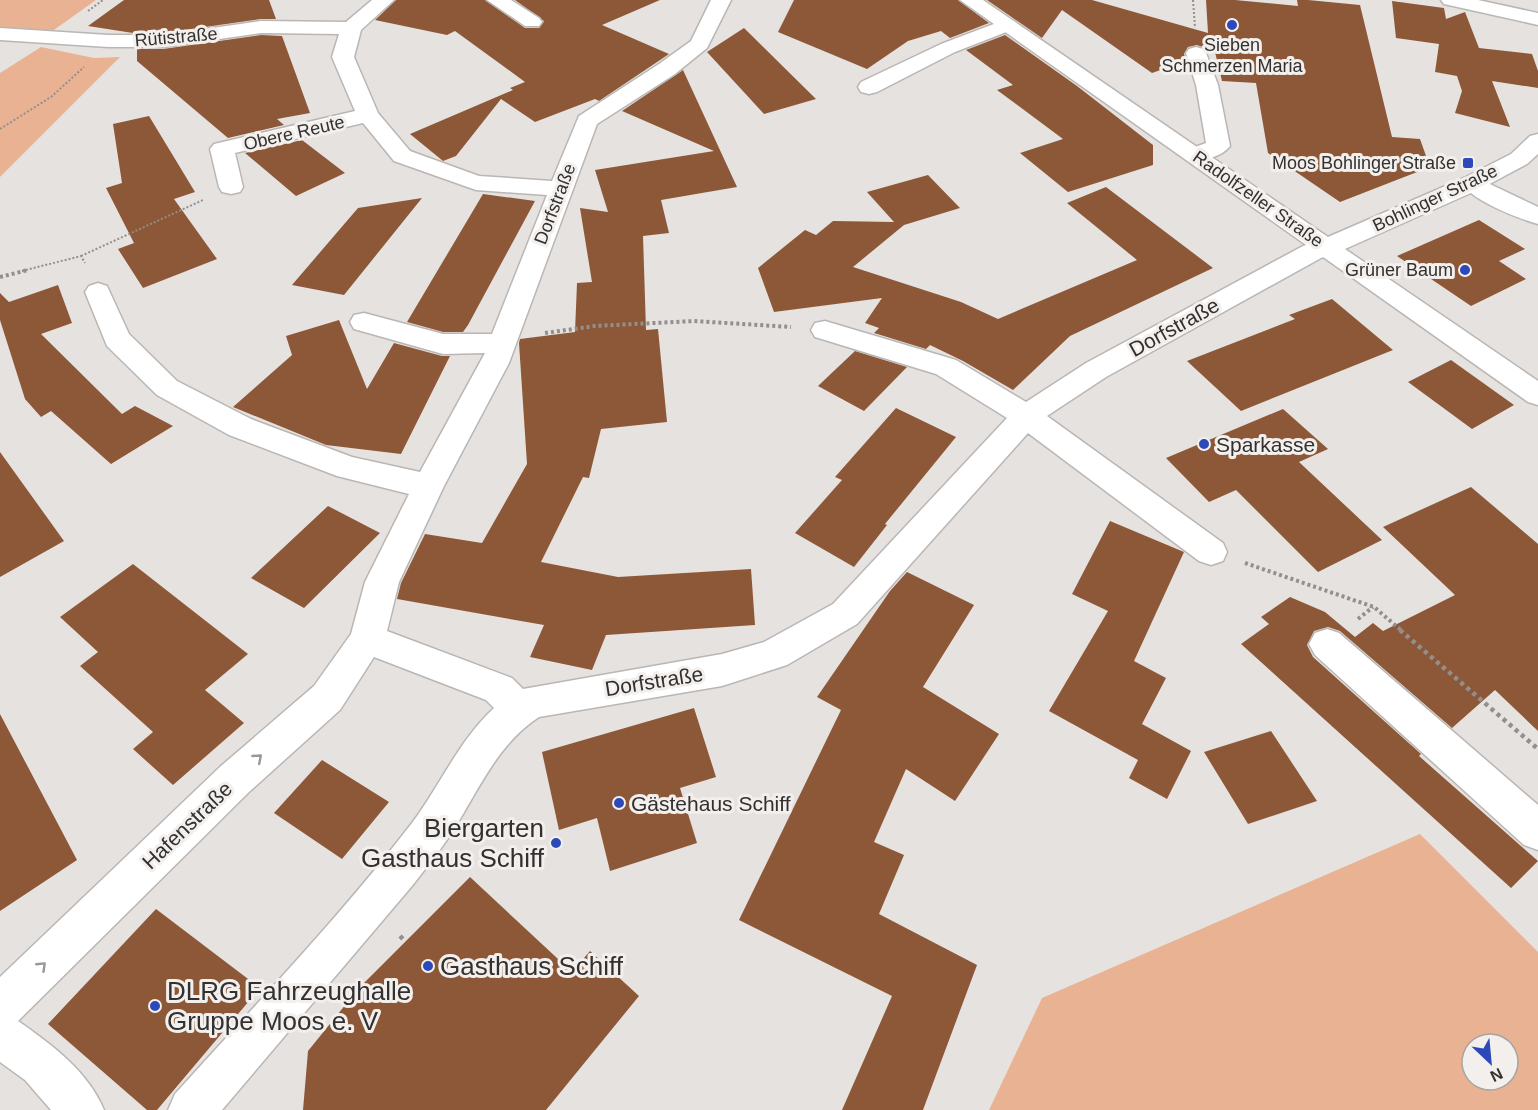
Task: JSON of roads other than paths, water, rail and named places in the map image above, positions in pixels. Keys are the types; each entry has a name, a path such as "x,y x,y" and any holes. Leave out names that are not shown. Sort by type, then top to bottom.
{"street":[{"path":"351,28 384,0"},
{"path":"497,0 532,22"},
{"name":"Dorfstraße","path":"367,639 382,582 428,486 495,363 587,121 667,69 700,44 721,0"},
{"name":"Radolfzeller Straße","path":"970,0 1538,395"},
{"path":"1451,0 1538,19"},
{"path":"869,87 948,48 1006,25"},
{"name":"Rütistraße","path":"0,34 108,41 163,41 261,27 351,28"},
{"name":"Obere Reute","path":"351,28 344,57 368,115 402,156 476,183 561,189"},
{"path":"1195,156 1218,146 1207,85 1196,53"},
{"name":"Obere Reute","path":"231,187 222,149 368,115"},
{"name":"Bohlinger Straße","path":"1327,247 1473,183 1519,159 1538,141"},
{"path":"1473,183 1504,202 1538,216"},
{"name":"Dorfstraße","path":"518,708 532,702 722,670 774,654 844,614 1026,416 1096,370 1312,252 1327,247"},
{"path":"98,292 117,339 167,388 240,427 348,468 428,486"},
{"path":"363,322 443,344 504,340"},
{"path":"825,330 946,367 1026,416 1210,552"},
{"path":"191,1110 345,934 426,835 487,743 518,708 499,689 367,639"},
{"name":"Hafenstraße","path":"0,1007 234,779 327,698 367,639"},
{"path":"1327,644 1538,831"},
{"path":"0,1035 41,1064 81,1110"}],"place":[{"name":"Sieben Schmerzen Maria","path":"1232,25"},
{"name":"Moos Bohlinger Straße","path":"1468,163"},
{"name":"Grüner Baum","path":"1465,270"},
{"name":"Sparkasse","path":"1204,444"},
{"name":"Gästehaus Schiff","path":"619,803"},
{"name":"Biergarten Gasthaus Schiff","path":"556,843"},
{"name":"Gasthaus Schiff","path":"428,966"},
{"name":"DLRG Fahrzeughalle Gruppe Moos e. V","path":"155,1006"}]}
